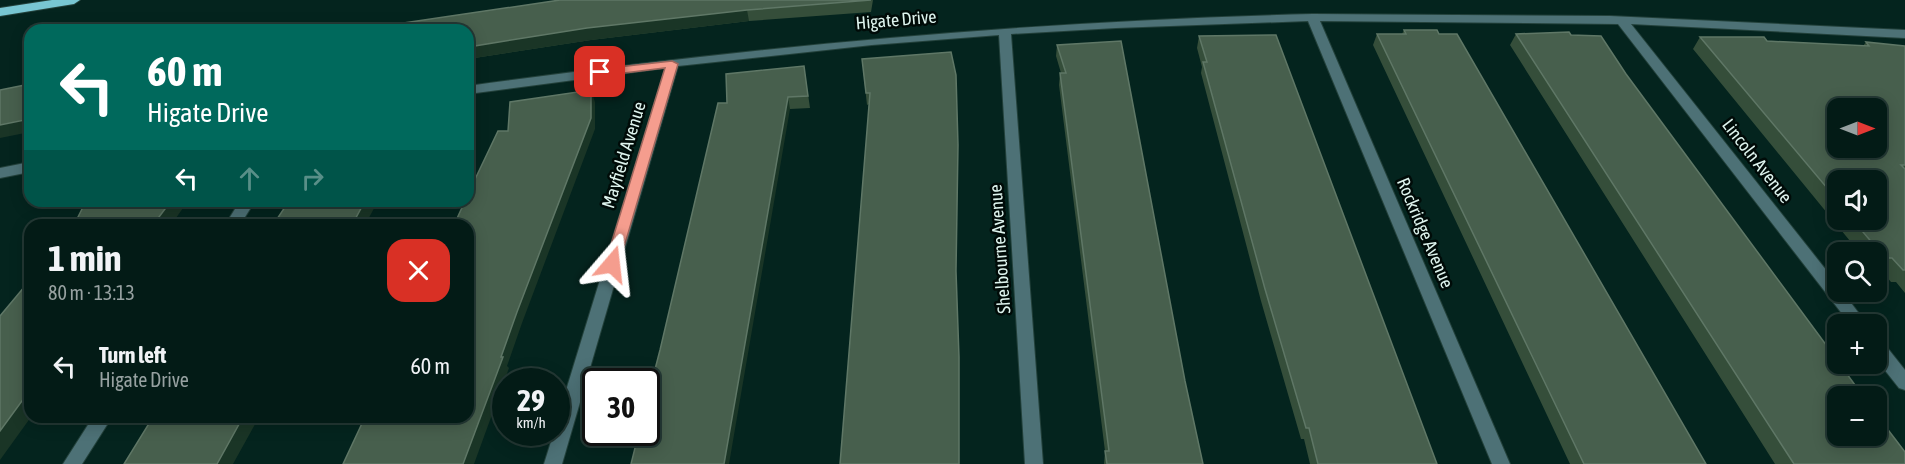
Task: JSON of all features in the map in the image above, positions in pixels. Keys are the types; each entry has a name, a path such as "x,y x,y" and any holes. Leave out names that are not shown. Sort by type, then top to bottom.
{"main road":[{"path":"0,12 74,0"}],"street":[{"name":"Higate Drive","path":"474,89 803,48 1005,31 1312,18 1509,17 1741,24 1905,34"},
{"name":"Rockridge Avenue","path":"1312,18 1502,464"},
{"name":"Lincoln Avenue","path":"1623,22 1851,314"},
{"name":"Shelbourne Avenue","path":"1005,31 1034,464"},
{"name":"Mayfield Avenue","path":"553,464 672,64"},
{"path":"0,173 24,168"},
{"path":"1887,360 1905,383"},
{"path":"72,464 99,423"}],"building":[{"path":"560,0 871,0 747,10 587,28 474,46 474,24 397,24"},
{"path":"1404,30 1437,30 1439,34 1457,34 1706,464 1584,464 1377,34 1406,34"},
{"path":"1569,32 1571,35 1601,36 1626,74 1827,346 1827,374 1847,374 1856,386 1827,386 1827,446 1887,446 1887,428 1905,452 1905,464 1794,464 1516,34"},
{"path":"1276,35 1437,464 1318,464 1309,428 1306,428 1265,289 1203,62 1207,62 1199,36"},
{"path":"1700,37 1764,37 1767,41 1869,46 1866,42 1905,46 1905,165 1901,165 1905,169 1905,270 1892,258 1887,258 1887,242 1871,242 1861,230 1887,230 1887,170 1827,170 1827,188"},
{"path":"1121,41 1185,381 1203,464 1107,464 1105,451 1109,451 1060,73 1066,73 1057,45"},
{"path":"951,52 956,75 958,145 956,271 959,464 840,464 870,93 866,93 862,59"},
{"path":"804,66 808,96 788,97 724,464 631,464 636,446 660,446 660,368 655,368 718,103 727,103 726,74"},
{"path":"24,85 24,120 0,125 0,90"},
{"path":"591,90 591,118 517,312 499,368 492,368 492,386 463,464 343,464 362,423 474,423 474,219 457,219 462,207 474,207 474,181 498,131 508,131 510,102"},
{"path":"83,207 166,207 158,219 77,219"},
{"path":"285,207 362,207 355,219 277,219"},
{"path":"24,287 24,398 0,431 0,316"},
{"path":"149,423 240,423 217,464 124,464"}],"route":[{"path":"600,72 672,64 612,264"}]}
